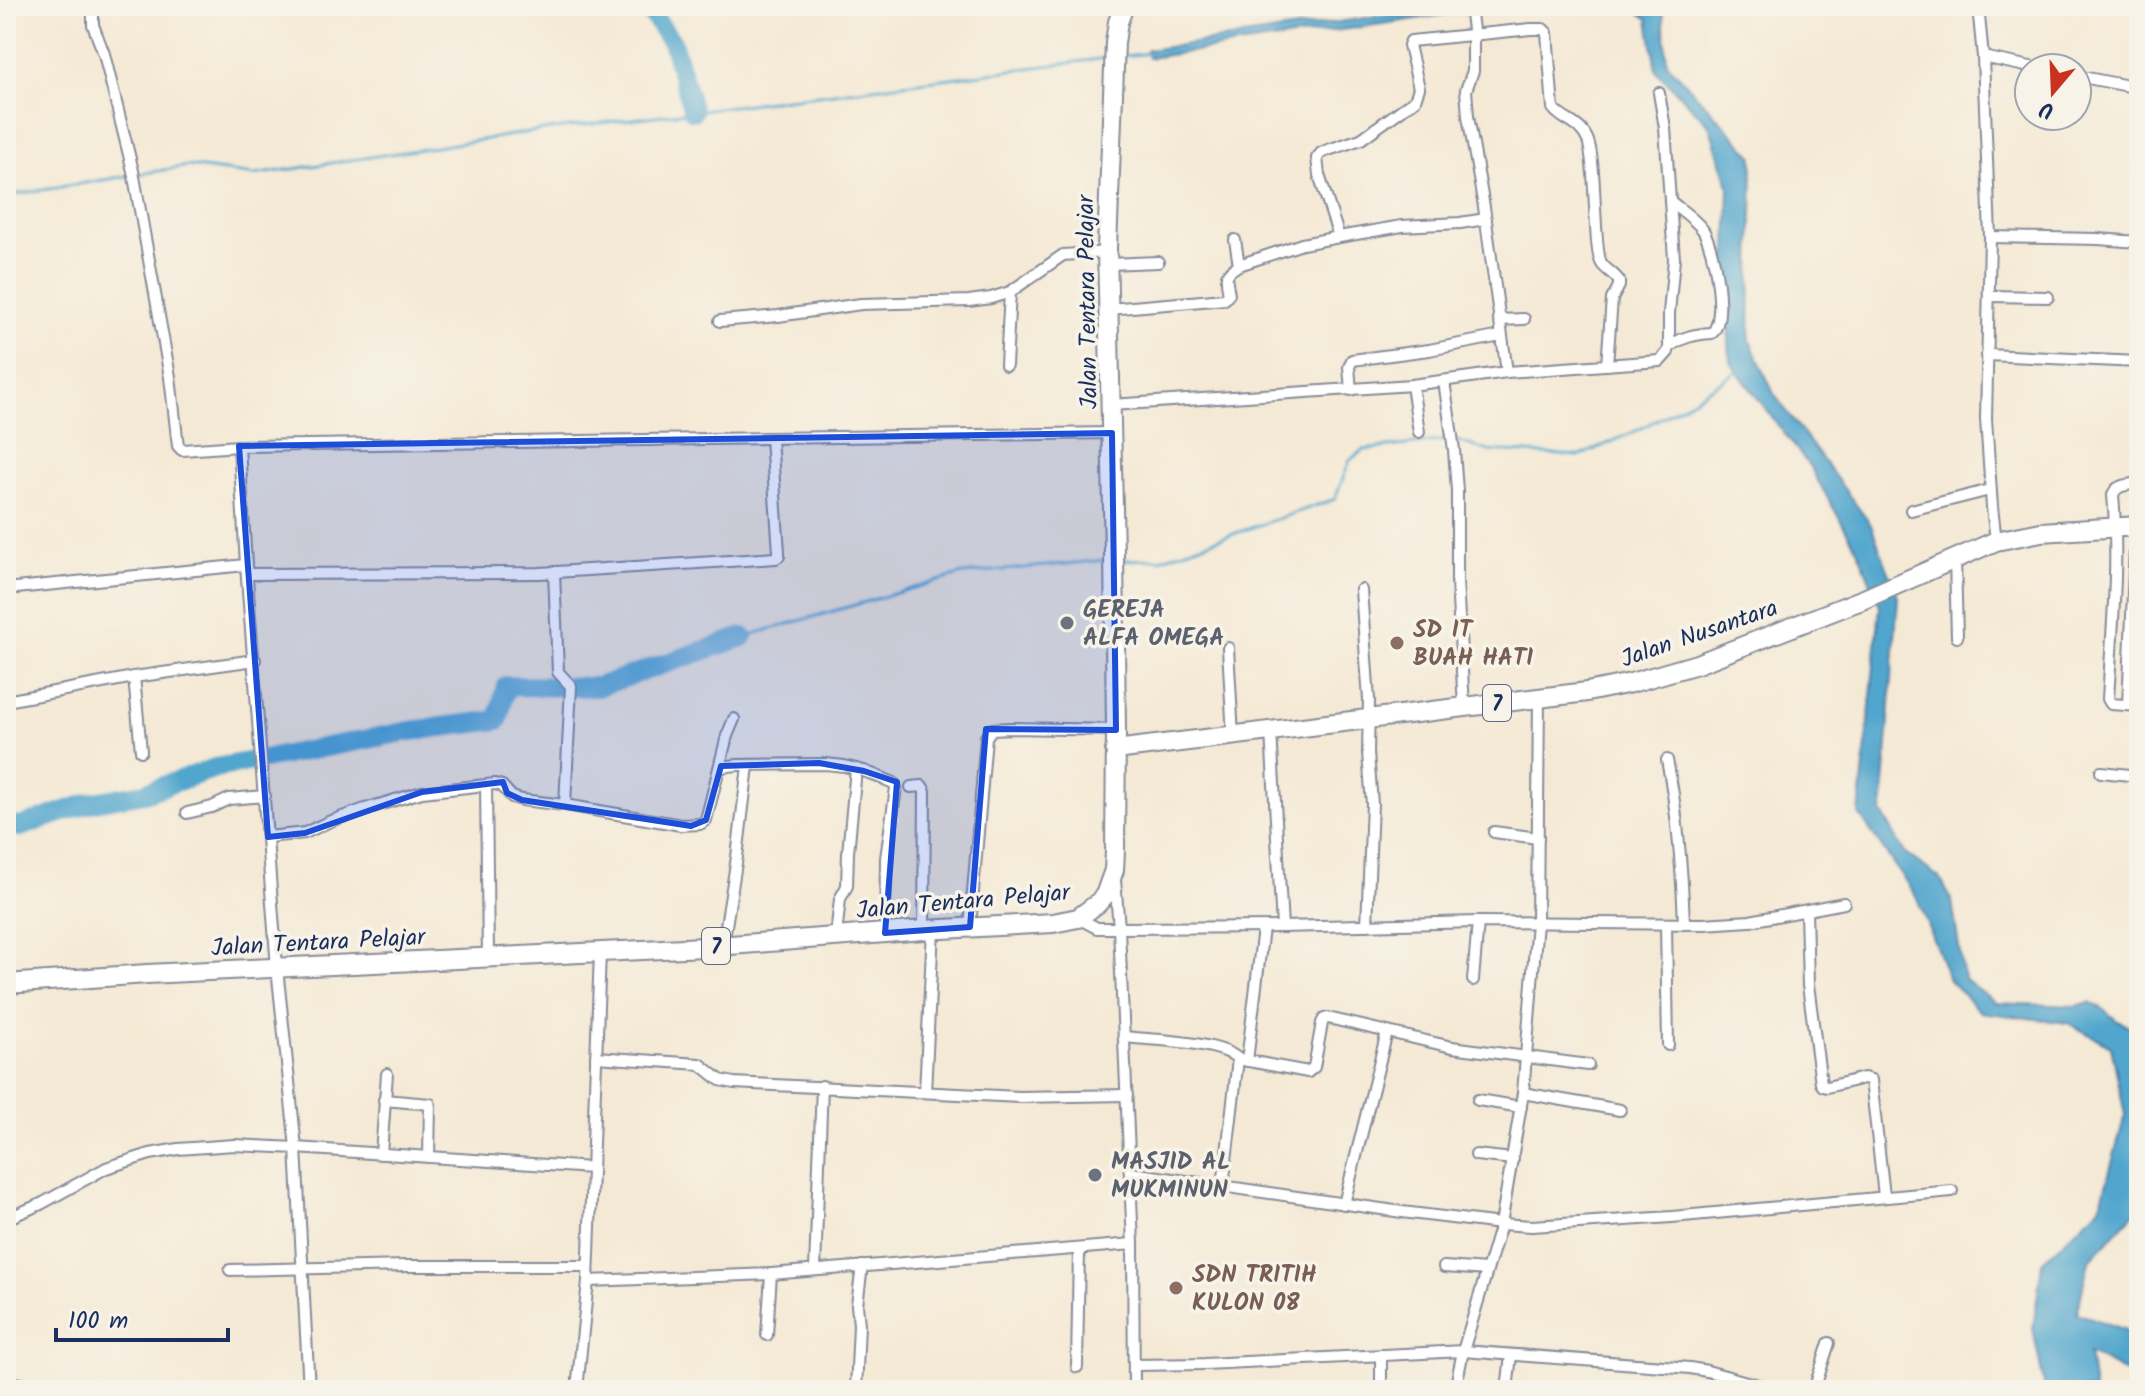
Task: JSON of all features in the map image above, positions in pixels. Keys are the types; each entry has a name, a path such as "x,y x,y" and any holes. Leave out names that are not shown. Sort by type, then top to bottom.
{"highway":[{"name":"Jalan Tentara Pelajar","path":"6,984 723,945 1053,923 1078,918 1097,904 1105,895 1114,870 1116,730 1108,258 1115,43 1124,6"},
{"name":"Jalan Nusantara","path":"1115,750 1587,692 1631,683 1697,664 1864,599 1996,541 2041,532 2137,526"}],"street":[{"path":"93,6 93,25 104,54 133,171 170,377 178,446 182,450 239,446 1112,433"},
{"path":"1470,6 1473,71 1466,90 1467,103 1507,372"},
{"path":"1978,6 1990,237 1986,419 1996,541"},
{"path":"1339,237 1319,175 1317,158 1321,153 1361,139 1415,100 1419,88 1409,45 1411,41 1543,29 1547,33 1553,108 1582,130 1589,145 1600,261 1619,281 1612,299 1607,365"},
{"path":"1983,57 2013,63"},
{"path":"2093,79 2139,88"},
{"path":"1111,405 1351,390 1507,372 1660,361 1669,347 1674,259 1665,128 1659,93"},
{"path":"1669,347 1678,340 1712,333 1718,327 1719,320 1717,280 1710,245 1698,224 1670,201"},
{"path":"1109,309 1225,299 1229,294 1227,273 1239,265 1302,244 1402,226 1486,219"},
{"path":"1990,237 2139,242"},
{"path":"1235,240 1239,265"},
{"path":"720,321 861,304 991,298 1010,292 1063,255 1158,262"},
{"path":"1006,365 1010,292"},
{"path":"1989,296 2048,297"},
{"path":"1499,320 1524,319"},
{"path":"1351,390 1349,367 1352,360 1501,336"},
{"path":"1987,355 2139,362"},
{"path":"1444,381 1457,491 1457,581 1464,707"},
{"path":"1412,385 1419,432"},
{"path":"6,589 247,570 554,572 776,558 779,552 771,438"},
{"path":"239,446 277,968 296,1148 309,1390"},
{"path":"2137,526 2134,706 2111,704 2108,699 2115,585 2114,491 2120,486 2139,483"},
{"path":"1911,510 1990,490"},
{"path":"1955,559 1957,637"},
{"path":"554,572 558,672 571,687 565,805"},
{"path":"1361,590 1372,804 1367,925"},
{"path":"1228,648 1233,737"},
{"path":"6,701 134,677 255,660"},
{"path":"134,677 141,751"},
{"path":"1455,1390 1463,1351 1501,1224 1523,1093 1537,922 1539,697"},
{"path":"268,837 305,833 365,809 422,792 495,784 502,786 512,797 522,800 681,825 700,824 706,820 734,719"},
{"path":"970,927 976,834 988,732 1011,728 1116,730"},
{"path":"1271,731 1282,927"},
{"path":"1667,760 1681,859 1684,924"},
{"path":"720,767 819,763 856,769 896,785 886,858 885,933"},
{"path":"723,945 748,766"},
{"path":"836,936 840,899 847,886 856,769"},
{"path":"2101,772 2139,776"},
{"path":"486,786 488,958"},
{"path":"911,787 922,786 925,791 929,929 925,1092"},
{"path":"187,813 229,799 265,796"},
{"path":"1494,832 1538,838"},
{"path":"1114,870 1131,1173 1134,1390"},
{"path":"1078,918 1097,928 1263,928 1478,922 1666,925 1750,921 1844,903"},
{"path":"1806,911 1808,985 1821,1083 1827,1087 1864,1078 1871,1080 1884,1196"},
{"path":"1473,980 1478,922"},
{"path":"1666,925 1668,1045"},
{"path":"1223,1186 1263,928"},
{"path":"577,1390 588,1281 600,952"},
{"path":"1124,1037 1208,1046 1229,1052 1242,1060 1308,1072 1312,1070 1324,1019 1328,1018 1452,1047 1588,1065"},
{"path":"1344,1204 1387,1032"},
{"path":"596,1057 700,1064 720,1080 734,1083 1020,1097 1127,1095"},
{"path":"381,1154 387,1074"},
{"path":"815,1269 822,1086"},
{"path":"1523,1093 1620,1110"},
{"path":"384,1100 430,1104 429,1157"},
{"path":"1478,1100 1521,1107"},
{"path":"6,1219 106,1168 178,1149 234,1145 592,1168"},
{"path":"1476,1155 1513,1159"},
{"path":"1131,1173 1344,1204 1532,1226 1672,1217 1952,1191"},
{"path":"588,1281 771,1274 1133,1244"},
{"path":"1077,1367 1079,1249"},
{"path":"230,1270 588,1266"},
{"path":"856,1390 857,1305 862,1266"},
{"path":"1444,1267 1487,1270"},
{"path":"767,1335 771,1274"},
{"path":"1814,1390 1829,1343"},
{"path":"1134,1365 1463,1351 1690,1368 1776,1390"},
{"path":"1381,1355 1381,1390"},
{"path":"1507,1390 1511,1355"},
{"path":"1725,1390 1727,1377"},
{"path":"6,1382 63,1390"}],"highlighted area":[{"path":"1112,433 1116,730 986,729 970,927 885,933 897,782 864,771 819,763 721,766 706,820 691,826 522,800 507,793 503,782 422,792 305,833 268,837 239,446"}],"water":[{"path":"1447,6 1661,6 1667,63 1753,156 1750,341 1774,394 1871,525 1898,597 1882,813 1905,853 1940,878 1952,901 1964,979 1996,1003 2076,1006 2090,1002 2139,1031 2139,1208 2089,1261 2077,1313 2124,1329 2139,1347 2139,1379 2089,1353 2094,1390 2045,1390 2033,1329 2042,1262 2100,1207 2125,1115 2111,1046 2068,1023 1980,1012 1949,980 1917,898 1859,814 1880,606 1858,551 1810,467 1730,362 1726,286 1729,187 1709,125 1656,71 1648,19 1635,10 1458,13 1148,58 1147,50"}],"waterway":[{"path":"646,6 672,42 693,111"},
{"path":"1123,56 1151,53"},
{"path":"6,196 188,166 254,175 538,131 1107,58"},
{"path":"1457,441 1489,451 1580,456 1638,430 1738,371"},
{"path":"1122,560 1160,559 1335,499 1350,460 1363,450 1449,440"},
{"path":"743,637 963,574 1106,560"},
{"path":"264,759 410,731 498,720 506,686 597,687 743,637"},
{"path":"6,824 20,827 89,803 144,793 215,768 252,761"}],"place":[{"name":"GEREJA ALFA OMEGA","path":"1067,623"},
{"name":"SD IT BUAH HATI","path":"1397,643"},
{"name":"MASJID AL MUKMINUN","path":"1095,1175"},
{"name":"SDN TRITIH KULON 08","path":"1176,1288"}]}
